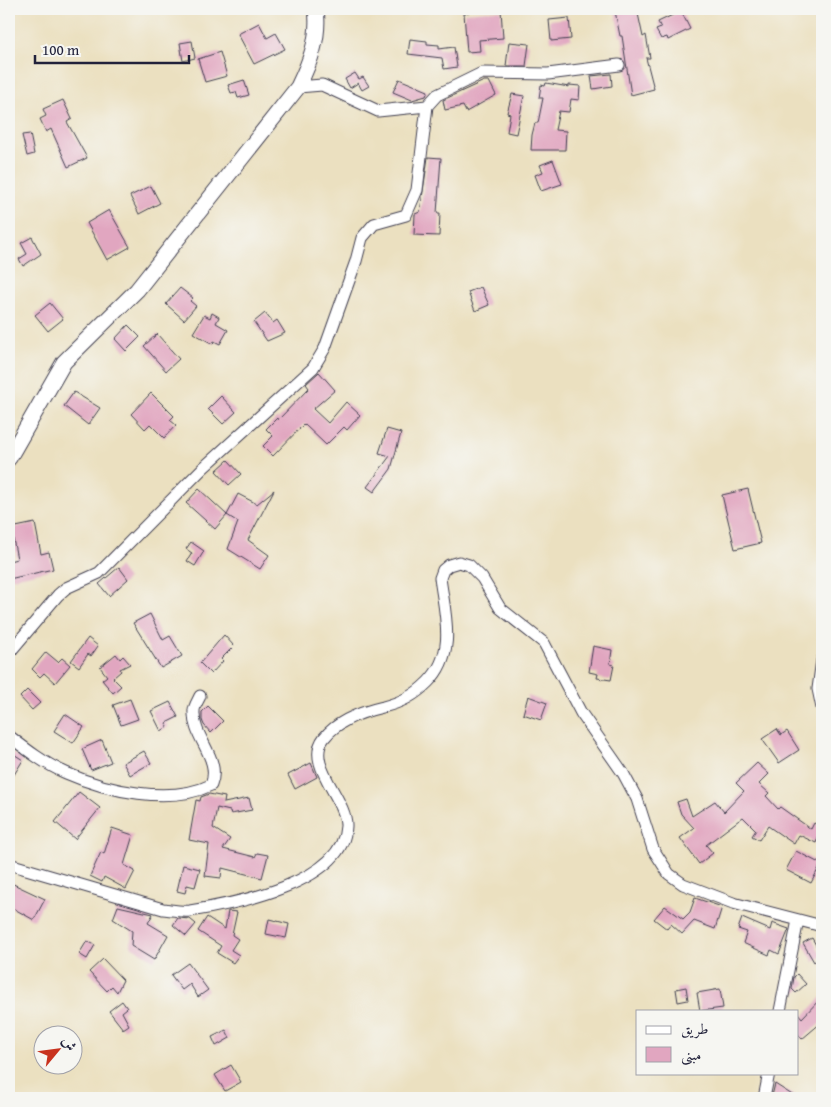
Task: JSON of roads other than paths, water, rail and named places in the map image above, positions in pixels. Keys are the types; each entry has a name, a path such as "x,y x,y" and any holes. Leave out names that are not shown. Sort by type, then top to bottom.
{"street":[{"path":"9,458 64,362 137,290 298,87 313,54 317,18 316,9"},
{"path":"9,653 58,595 66,588 99,573 202,469 313,368 325,348 356,261 362,238 374,224 406,215 417,190 427,106 437,95 482,73 548,74 619,65"},
{"path":"298,87 322,85 378,111 427,106"},
{"path":"9,864 163,909 188,911 282,888 311,875 339,849 346,825 344,814 320,762 318,750 335,728 355,714 403,702 419,691 437,673 447,644 440,578 443,570 449,565 459,562 469,565 482,578 500,608 544,643 581,713 623,773 637,799 653,849 669,874 684,884 733,903 768,910 822,926"},
{"path":"822,660 818,689 822,708"},
{"path":"9,736 40,759 66,773 90,782 166,796 196,792 211,785 215,776 213,764 196,723 194,710 200,696"},
{"path":"780,1010 798,920"},
{"path":"764,1098 769,1074"}]}
